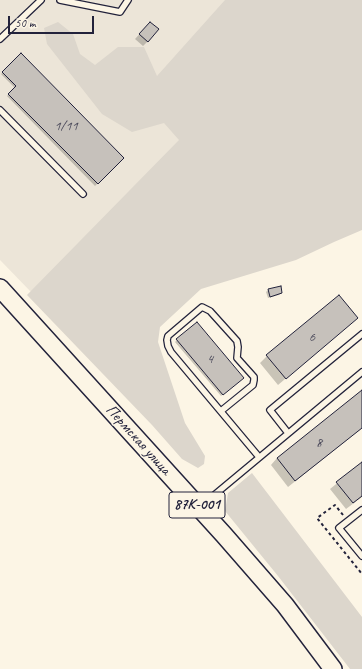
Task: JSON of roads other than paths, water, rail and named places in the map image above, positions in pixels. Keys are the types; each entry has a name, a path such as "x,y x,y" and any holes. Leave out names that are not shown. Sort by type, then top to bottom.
{"main road":[{"name":"Пермская улица","path":"0,288 285,605 333,669"}],"lane":[{"path":"0,39 41,0"},
{"path":"60,0 120,12 128,0"},
{"path":"0,110 82,194"},
{"path":"221,411 252,385 254,377 237,358 238,347 236,340 210,311 202,307 168,336 168,346 171,352 259,457"},
{"path":"288,433 270,410 362,334"},
{"path":"199,508 362,372"},
{"path":"362,510 339,528 362,556"}]}
